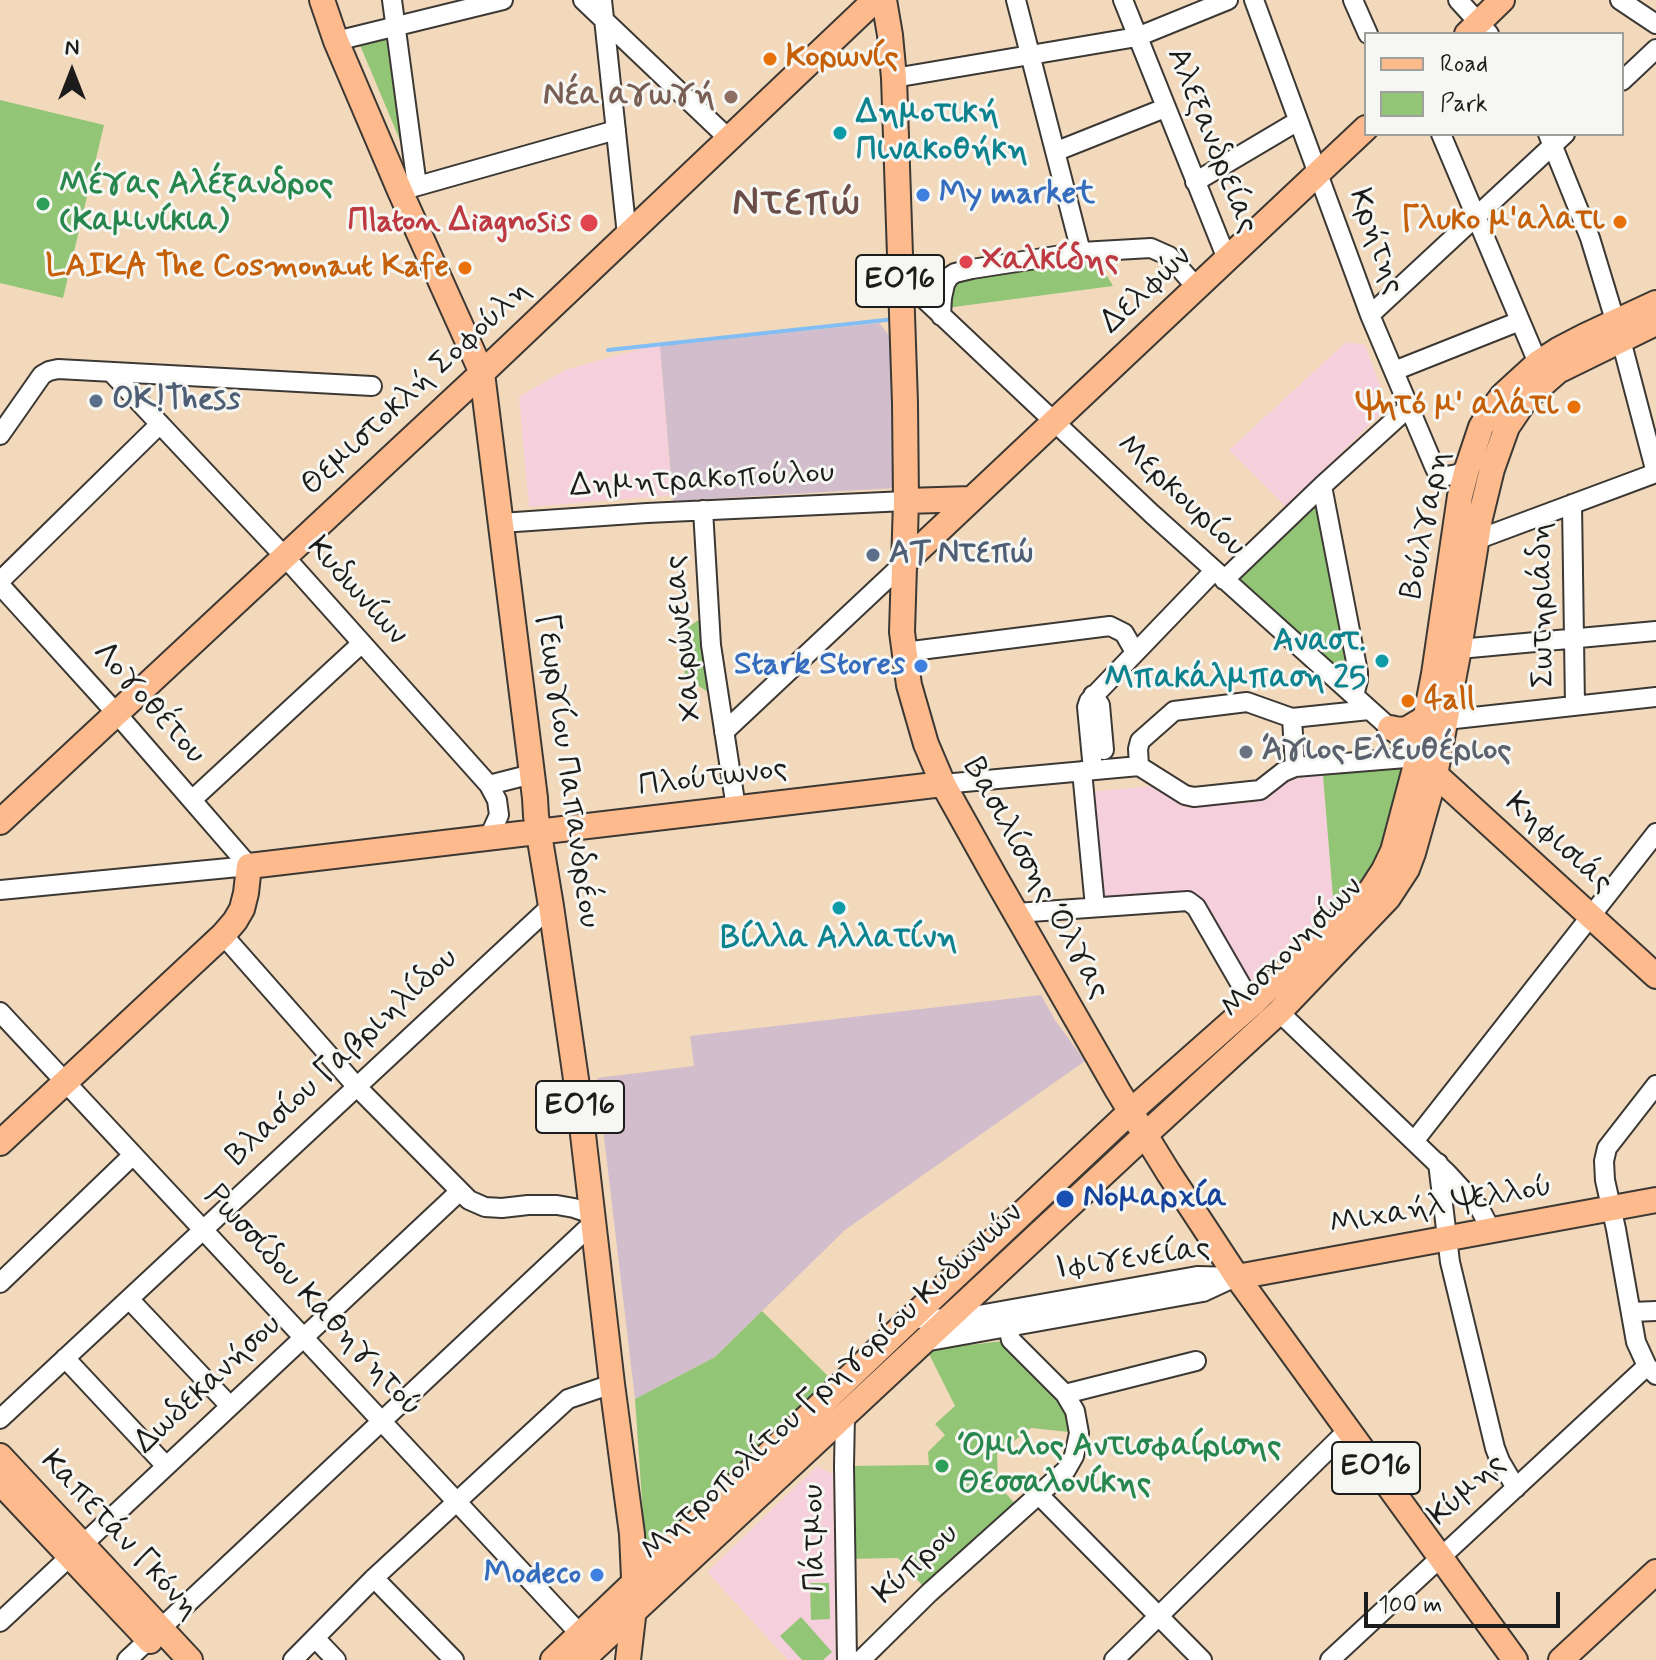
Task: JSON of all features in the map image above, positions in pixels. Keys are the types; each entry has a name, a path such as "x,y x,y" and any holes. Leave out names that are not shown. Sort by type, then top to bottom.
{"main road":[{"name":"Γεωργίου Παπανδρέου","path":"322,0 336,41 408,188 482,373 536,816 579,1100 635,1580"},
{"name":"Θεμιστοκλή Σοφούλη","path":"0,822 482,373 875,0"},
{"name":"Βασιλίσσης Όλγας","path":"884,0 894,78 905,403 902,618 909,685 920,729 943,784 1145,1135 1237,1277 1515,1660"},
{"path":"1478,30 1502,0"},
{"name":"Δελφών","path":"904,563 1364,130"},
{"name":"Βούλγαρη","path":"1418,757 1436,719 1459,649 1486,492 1507,427 1539,386 1656,303"},
{"name":"Βούλγαρη","path":"1435,775 1436,719 1457,515 1467,469 1481,427 1513,385 1558,350 1656,323"},
{"path":"906,501 971,499"},
{"path":"1390,728 1407,729 1436,719"},
{"name":"Κηφισιάς","path":"1418,757 1656,976"},
{"name":"Μοσχονησίων","path":"1131,1111 1252,1004 1371,890 1396,841 1418,757"},
{"name":"Μοσχονησίων","path":"1145,1135 1279,1012 1381,907 1407,869 1435,775"},
{"name":"Πλούτωνος","path":"249,866 943,784"},
{"path":"0,1143 223,935 242,909 249,866"},
{"name":"Μητροπολίτου Γρηγορίου Κυδωνιών","path":"553,1660 1131,1111"},
{"name":"Μητροπολίτου Γρηγορίου Κυδωνιών","path":"582,1660 1145,1135"},
{"name":"Μιχαήλ Ψελλού","path":"1237,1277 1656,1200"},
{"name":"Καπετάν Γκόνη","path":"0,1456 76,1550 155,1634 190,1660"},
{"name":"Καπετάν Γκόνη","path":"0,1482 76,1550"},
{"path":"1561,1660 1656,1572"},
{"name":"ΕΟ16","path":"628,1660 635,1612 635,1580"},
{"name":"Καπετάν Γκόνη","path":"155,1634 168,1660"}],"street":[{"path":"392,0 408,188 616,130"},
{"path":"336,41 503,0"},
{"path":"583,0 729,139"},
{"path":"602,0 627,235"},
{"path":"1016,0 1081,252"},
{"name":"Αλεξανδρείας","path":"1123,0 1227,259"},
{"path":"894,78 1137,37 1228,0"},
{"name":"Κρήτης","path":"1254,0 1370,315 1437,472 1447,476 1467,469"},
{"path":"1353,0 1367,32"},
{"path":"1458,0 1478,30"},
{"path":"1620,0 1656,24"},
{"path":"1624,80 1653,59"},
{"path":"1057,151 1165,108"},
{"path":"1195,182 1298,121"},
{"path":"1442,136 1538,363"},
{"path":"1370,315 1476,217 1555,138 1590,238 1656,473 1476,540"},
{"path":"941,316 945,284 955,273 1081,252 1151,248 1169,256 1197,288"},
{"name":"Μερκουρίου","path":"900,283 920,295 1418,757"},
{"path":"1394,371 1520,321"},
{"path":"0,435 42,375 58,369 372,386"},
{"name":"Κυδωνίων","path":"111,372 285,557 489,785"},
{"path":"1095,907 1094,770 1087,705 1093,695 1219,575 1409,407"},
{"path":"0,583 160,424"},
{"path":"1322,486 1358,672 1354,696"},
{"name":"Δημητρακοπούλου","path":"501,523 906,501"},
{"name":"Σωτηριάδη","path":"1572,504 1575,706"},
{"name":"Χαιρώνειας","path":"703,510 711,645 736,808"},
{"path":"724,732 904,563"},
{"name":"Λογοθέτου","path":"0,583 249,866"},
{"path":"904,652 1110,626 1124,633 1135,652"},
{"path":"1459,649 1656,631"},
{"path":"193,799 362,643"},
{"path":"1436,719 1656,697"},
{"path":"1369,710 1292,718 1247,702 1174,711 1140,741 1139,766 1191,797 1260,790 1283,772 1295,767 1418,757"},
{"path":"1292,718 1295,767"},
{"name":"Πλούτωνος","path":"943,784 1139,766"},
{"path":"489,837 499,815 497,800 489,785 532,774"},
{"path":"1415,1140 1656,833"},
{"name":"Πλούτωνος","path":"0,890 249,866"},
{"path":"1016,913 1183,900 1193,903 1252,1004"},
{"name":"Βλασίου Γαβριηλίδου","path":"0,1419 551,906"},
{"path":"127,1660 593,1218 574,1208 557,1205 485,1207 469,1200 357,1087 223,935"},
{"name":"Ρωσσίδου Καθηγητού","path":"0,1012 580,1634"},
{"path":"1279,1012 1438,1163 1480,1209 1491,1230"},
{"path":"1651,1371 1636,1342 1610,1208 1604,1155 1656,1085"},
{"path":"0,1283 133,1155"},
{"path":"1438,1163 1446,1238 1495,1448 1516,1488"},
{"name":"Δωδεκανήσου","path":"0,1622 459,1192"},
{"name":"Ιφιγενείας","path":"910,1319 948,1319 1000,1312 1197,1276 1237,1277"},
{"name":"Ιφιγενείας","path":"923,1342 1203,1292 1237,1277"},
{"path":"129,1299 230,1406"},
{"path":"1631,1312 1656,1311"},
{"name":"Κύπρου","path":"861,1660 929,1593 1066,1470 1074,1456 1079,1433 1075,1411 1065,1394 1011,1340 1008,1327"},
{"path":"65,1358 166,1466"},
{"path":"1065,1394 1196,1361"},
{"name":"Κύμης","path":"1330,1660 1516,1488 1651,1371"},
{"path":"293,1660 374,1578 568,1399 612,1384"},
{"name":"Πάτμου","path":"845,1414 847,1660"},
{"path":"1114,1660 1348,1430"},
{"path":"1039,1495 1202,1660"},
{"path":"374,1578 454,1660"},
{"path":"315,1638 336,1660"}],"shaded area":[{"path":"879,323 896,344 895,488 673,501 660,346"},
{"path":"1346,342 1365,345 1388,407 1286,507 1229,450"},
{"path":"660,346 672,495 529,507 519,397 565,370"},
{"path":"1323,775 1334,910 1251,985 1195,892 1097,898 1087,792 1153,786 1188,808 1260,801 1283,780"},
{"path":"1041,995 1085,1061 845,1230 715,1357 635,1399 597,1078 694,1066 690,1036"},
{"path":"817,1466 833,1474 836,1660 788,1660 707,1572"}],"green space":[{"path":"389,37 407,157 360,45"},
{"name":"Μέγας Αλέξανδρος (Καμινίκια)","path":"0,100 104,125 63,298 0,283"},
{"path":"1084,260 1107,276 1113,286 946,308 954,279"},
{"path":"1322,486 1356,689 1224,580"},
{"path":"700,619 708,692 685,677 681,632"},
{"path":"1411,766 1384,859 1334,910 1323,775"},
{"path":"762,1311 833,1381 646,1558 635,1399 715,1357"},
{"name":"Όμιλος Αντισφαίρισης Θεσσαλονίκης","path":"1011,1340 1065,1394 1079,1433 1031,1428 997,1454 998,1485 1021,1510 929,1593 898,1558 846,1559 844,1466 929,1465 928,1452 945,1435 935,1424 955,1406 927,1350"},
{"path":"810,1583 829,1583 830,1619 811,1620"},
{"path":"801,1617 832,1652 823,1660 802,1660 780,1636"}],"waterway":[{"path":"608,350 895,319"}],"place":[{"name":"Κορωνίς","path":"770,59"},
{"name":"Νέα αγωγή","path":"731,97"},
{"name":"Δημοτική Πινακοθήκη","path":"840,133"},
{"name":"My market","path":"923,195"},
{"name":"Μέγας Αλέξανδρος (Καμινίκια)","path":"43,204"},
{"name":"Γλυκο μ'αλατι","path":"1620,222"},
{"name":"Πlaton Δiagnosis","path":"589,223"},
{"name":"Χαλκίδης","path":"966,262"},
{"name":"LAIKA The Cosmonaut Kafe","path":"465,268"},
{"name":"OK!Thess","path":"96,401"},
{"name":"Ψητό μ' αλάτι","path":"1574,407"},
{"name":"ΑΤ Ντεπώ","path":"873,555"},
{"name":"Αναστ. Μπακάλμπαση 25","path":"1382,661"},
{"name":"Stark Stores","path":"921,666"},
{"name":"4all","path":"1408,701"},
{"name":"Άγιος Ελευθέριος","path":"1246,752"},
{"name":"Βίλλα Αλλατίνη","path":"839,908"},
{"name":"Νομαρχία","path":"1065,1199"},
{"name":"Όμιλος Αντισφαίρισης Θεσσαλονίκης","path":"942,1466"},
{"name":"Modeco","path":"597,1575"}],"district":[{"name":"Ντεπώ","path":"797,206"}]}
